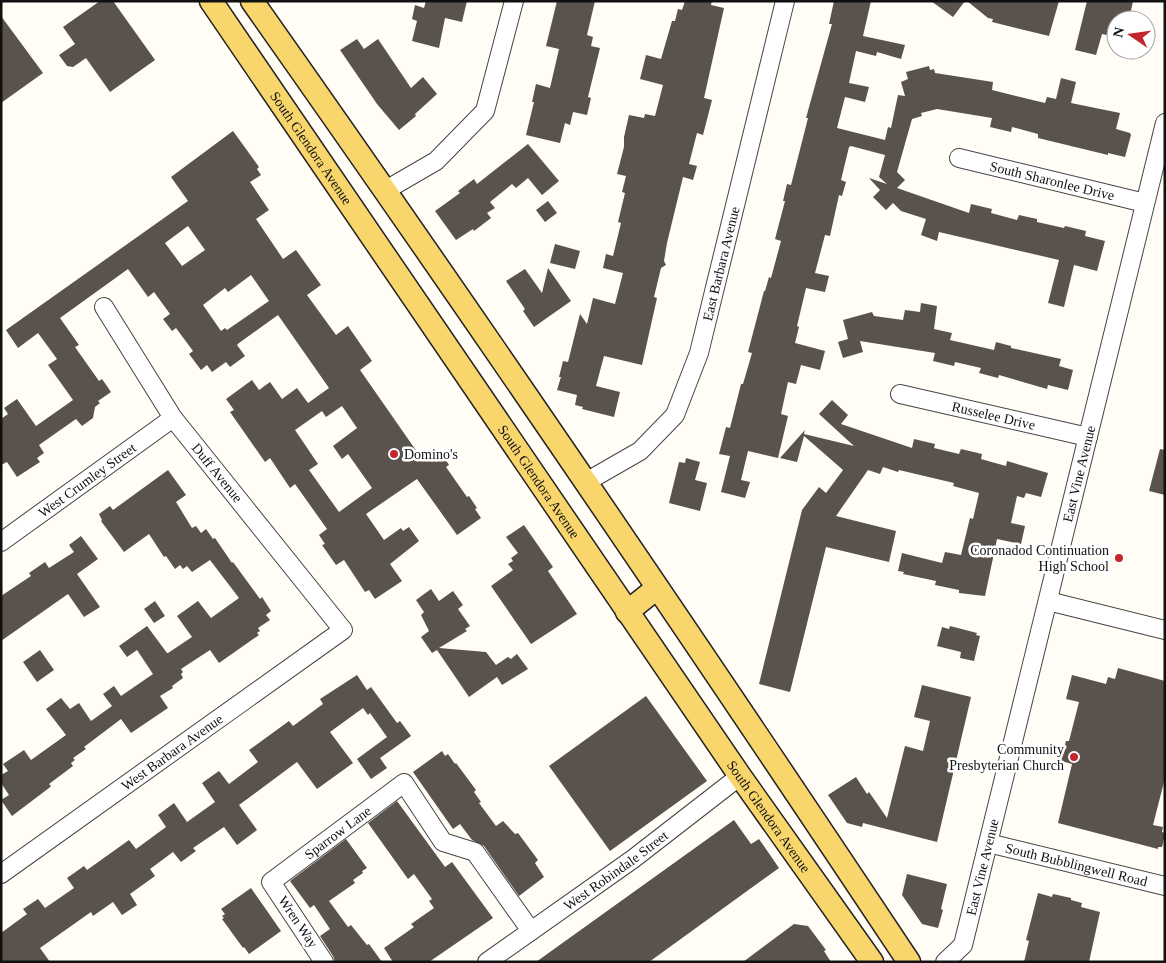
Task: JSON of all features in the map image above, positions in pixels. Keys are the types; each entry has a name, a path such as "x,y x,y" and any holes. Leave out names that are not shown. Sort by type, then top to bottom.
{"main road":[{"name":"South Glendora Avenue","path":"211,1 627,612 872,962"},
{"path":"252,1 386,190 586,482 769,751 909,962"},
{"path":"627,612 657,588"}],"street":[{"path":"386,190 436,161 485,111 514,1"},
{"name":"East Barbara Avenue","path":"586,482 640,451 674,416 700,353 785,1"},
{"name":"East Vine Avenue","path":"945,962 963,945 1165,123"},
{"name":"South Sharonlee Drive","path":"959,158 1145,203"},
{"name":"Duff Avenue","path":"104,306 173,418 343,630"},
{"name":"Russelee Drive","path":"900,394 1088,437"},
{"name":"West Crumley Street","path":"1,542 173,418"},
{"path":"1048,601 1165,630"},
{"name":"West Barbara Avenue","path":"1,874 343,630"},
{"name":"West Robindale Street","path":"487,962 633,858 740,776"},
{"name":"Sparrow Lane","path":"271,882 404,783 443,842 475,852 531,931"},
{"name":"South Bubblingwell Road","path":"988,843 1165,886"},
{"name":"Wren Way","path":"271,882 320,960"}],"building":[{"path":"100,1 113,1 155,60 110,92 86,58 73,67 67,66 59,55 75,44 63,27"},
{"path":"426,1 467,1 462,22 445,18 439,48 412,41 417,21 412,19 415,5 424,8"},
{"path":"557,1 595,1 587,35 593,37 591,46 600,48 588,97 591,98 587,115 573,112 570,125 565,123 560,143 526,135 534,102 532,102 536,84 550,88 559,49 546,46"},
{"path":"685,1 712,1 711,5 724,8 704,98 712,100 703,135 697,133 689,164 697,166 693,180 683,177 667,243 664,261 666,265 661,268 654,297 657,298 642,365 604,356 596,386 620,392 614,417 582,409 583,407 575,405 577,395 557,390 561,377 559,377 563,361 568,362 580,314 587,324 593,298 615,304 623,273 603,268 606,254 613,256 621,223 618,222 625,193 622,192 626,176 617,174 629,115 644,118 645,114 655,116 663,85 640,79 646,55 661,59 672,21 675,21 678,9 682,10"},
{"path":"834,1 871,1 863,36 905,45 901,59 877,52 876,56 856,51 849,83 869,87 865,102 845,97 837,128 885,140 888,127 891,128 898,95 905,96 901,82 908,79 906,72 929,66 930,70 934,69 935,73 993,82 992,90 1045,103 1047,97 1056,99 1061,78 1076,82 1071,103 1120,113 1116,129 1131,135 1125,157 1108,153 1108,155 1038,138 1038,134 1012,127 1011,132 990,127 992,118 937,109 921,113 922,116 912,119 897,172 905,180 897,188 969,213 971,204 992,209 991,213 1017,220 1019,215 1037,219 1037,222 1086,231 1085,236 1105,241 1097,271 1074,265 1064,307 1048,303 1059,260 939,232 937,241 921,235 926,219 901,211 893,203 886,210 873,197 880,190 869,178 887,184 879,177 885,155 849,147 841,180 846,182 842,196 839,195 830,236 825,235 815,273 829,276 825,292 806,288 797,326 799,327 795,343 825,351 820,370 801,365 796,384 788,382 781,414 788,416 778,458 748,451 741,480 750,482 745,498 721,492 730,456 719,454 726,427 730,428 741,384 743,384 752,353 748,352 764,291 769,277 771,278 781,241 775,239 785,201 783,201 787,184 791,185 808,118 806,118 832,24 829,24"},
{"path":"931,1 965,1 953,17"},
{"path":"967,1 1059,1 1049,36 992,22 993,19 988,18"},
{"path":"1087,1 1133,1 1131,10 1106,10 1106,35 1102,34 1096,55 1075,50"},
{"path":"1,16 43,73 1,103"},
{"path":"357,39 364,49 378,39 411,88 423,77 437,94 415,114 416,116 399,130 377,104 340,50"},
{"path":"233,131 259,167 257,169 261,175 250,182 269,210 256,219 283,259 296,250 321,285 307,295 336,335 348,326 372,361 360,370 422,459 432,452 442,454 449,465 446,467 477,508 475,509 481,518 457,535 417,479 366,514 384,540 401,528 403,531 409,527 419,541 390,564 402,581 375,599 369,590 365,592 344,560 336,565 322,545 325,544 319,535 327,529 295,484 290,488 270,458 265,462 230,412 234,410 226,399 252,380 259,390 270,382 282,399 297,388 308,403 329,388 278,315 237,345 245,356 230,367 226,362 212,372 207,365 201,370 189,354 193,351 176,328 172,331 163,319 170,314 154,292 148,297 128,269 60,318 79,345 75,347 99,381 102,379 111,392 98,401 100,403 95,407 93,418 82,426 76,419 39,445 44,453 37,458 40,462 17,477 7,462 1,465 1,419 8,414 4,408 17,399 36,426 73,400 48,365 57,359 38,333 18,348 6,330 188,201 171,177","holes":["188,226 205,250 182,266 165,243","251,275 269,301 227,330 225,328 221,331 203,305 225,288 228,292","342,406 357,428 333,446 342,459 348,454 372,488 339,512 309,470 318,464 295,430 322,411 326,417"]},
{"path":"528,144 559,181 542,195 528,178 516,188 512,184 490,202 495,208 487,213 491,218 474,231 473,229 456,240 435,211 460,193 458,191 474,179 477,184"},
{"path":"548,201 557,213 545,222 536,210"},
{"path":"555,244 580,251 575,269 550,263"},
{"path":"548,268 571,301 534,327 523,311 525,309 506,281 525,269 542,293"},
{"path":"921,303 937,306 934,329 952,333 950,340 994,350 996,342 1011,346 1011,348 1061,359 1059,366 1073,370 1068,390 1048,385 1047,389 999,375 998,378 979,373 981,368 955,362 954,366 933,361 935,353 860,341 863,352 843,358 838,342 848,339 843,320 872,312 874,316 903,320 905,310 920,312"},
{"path":"832,400 848,415 841,424 912,448 914,439 935,444 934,448 959,454 961,449 982,454 981,459 1006,466 1007,461 1048,473 1041,497 1026,493 1024,498 1017,496 1011,523 1025,526 1021,544 997,539 985,596 959,593 959,590 935,585 936,581 903,574 904,572 898,571 902,553 942,563 945,552 961,555 970,518 973,519 979,493 953,486 954,483 899,470 898,472 883,467 880,474 868,470 836,516 896,531 889,562 826,547 790,692 759,684 802,510 819,487 826,493 843,470 804,436 797,462 780,458 805,430 804,434 854,446 819,414"},
{"path":"1160,449 1165,450 1165,495 1149,491"},
{"path":"686,458 700,462 695,480 707,483 700,511 669,503 679,462 685,463"},
{"path":"168,470 186,495 176,502 192,528 196,526 201,533 206,529 213,539 215,538 260,599 262,597 271,611 266,615 270,620 258,628 260,631 257,633 259,635 219,663 210,650 181,669 183,678 172,686 173,688 160,696 168,708 131,733 121,719 84,747 86,749 73,758 75,760 71,763 73,766 49,784 51,786 49,788 12,816 1,800 9,795 1,783 1,775 8,771 3,764 24,750 31,760 66,735 46,709 61,698 70,709 79,703 91,721 112,706 103,694 114,686 121,696 153,674 137,650 127,657 119,646 147,626 168,653 192,637 177,616 198,601 211,618 239,598 210,560 192,572 187,566 183,569 180,565 175,569 166,556 164,557 149,534 124,552 101,521 99,514 110,506 113,510"},
{"path":"524,525 553,567 548,571 577,614 531,644 491,586 513,570 508,564 513,561 511,558 518,553 506,537"},
{"path":"81,536 98,559 77,574 100,607 84,617 68,594 1,641 1,596 31,576 29,573 45,562 49,568 74,552 69,545"},
{"path":"431,589 439,601 453,591 463,605 458,609 470,626 465,629 467,631 439,648 486,652 496,665 508,657 511,659 517,654 528,669 502,685 497,677 469,697 437,650 432,653 421,637 429,631 421,615 424,612 416,600"},
{"path":"155,601 165,616 154,623 144,609"},
{"path":"950,626 977,633 976,635 980,636 974,661 960,658 961,652 937,646 942,627 949,629"},
{"path":"40,650 54,670 37,682 23,662"},
{"path":"1118,668 1165,681 1165,778 1153,825 1163,827 1162,832 1165,835 1162,847 1158,847 1158,849 1058,823 1072,764 1061,761 1066,741 1069,741 1079,702 1066,699 1072,675 1106,684 1108,677 1115,679"},
{"path":"357,675 367,690 371,687 397,723 400,721 411,736 380,758 387,768 371,779 357,759 387,737 370,713 368,715 363,708 330,732 353,763 317,789 297,762 239,805 257,830 237,845 224,827 193,848 196,851 181,862 173,852 150,869 155,876 130,894 137,905 122,915 113,902 93,916 91,912 40,948 50,962 1,962 1,933 27,914 23,909 38,899 45,908 74,888 67,878 84,866 87,870 129,840 136,849 166,827 158,815 174,803 187,822 215,802 202,783 219,771 229,784 258,762 249,750 289,721 293,726 323,704 320,699"},
{"path":"922,685 971,697 937,842 863,823 862,827 847,823 828,795 856,777 887,818 905,746 923,751 930,721 914,717"},
{"path":"646,696 707,781 610,851 549,766"},
{"path":"442,751 445,756 448,754 456,763 476,790 474,792 481,802 479,803 496,826 503,821 515,834 518,833 538,860 535,863 544,877 519,896 484,846 472,840 460,824 453,829 413,772"},
{"path":"397,801 445,867 452,862 493,918 429,962 393,962 384,948 414,927 411,924 434,908 429,901 432,899 414,874 408,879 368,823"},
{"path":"734,820 751,844 759,839 779,868 649,962 536,962"},
{"path":"346,839 367,868 353,880 355,883 329,901 348,927 351,925 367,945 369,944 382,962 335,962 320,936 330,929 314,905 310,908 290,881"},
{"path":"907,874 947,884 938,928 922,924 902,895"},
{"path":"251,888 281,931 249,954 222,919 224,918 222,916 225,914 221,909"},
{"path":"1038,893 1052,897 1053,894 1071,898 1071,900 1082,903 1081,907 1100,912 1089,962 1024,962 1029,941 1026,940"},
{"path":"794,924 808,926 826,950 824,951 831,962 743,962"}],"place":[{"name":"Domino's","path":"394,454"},
{"name":"Coronadod Continuation High School","path":"1119,558"},
{"name":"Community Presbyterian Church","path":"1074,757"}]}
